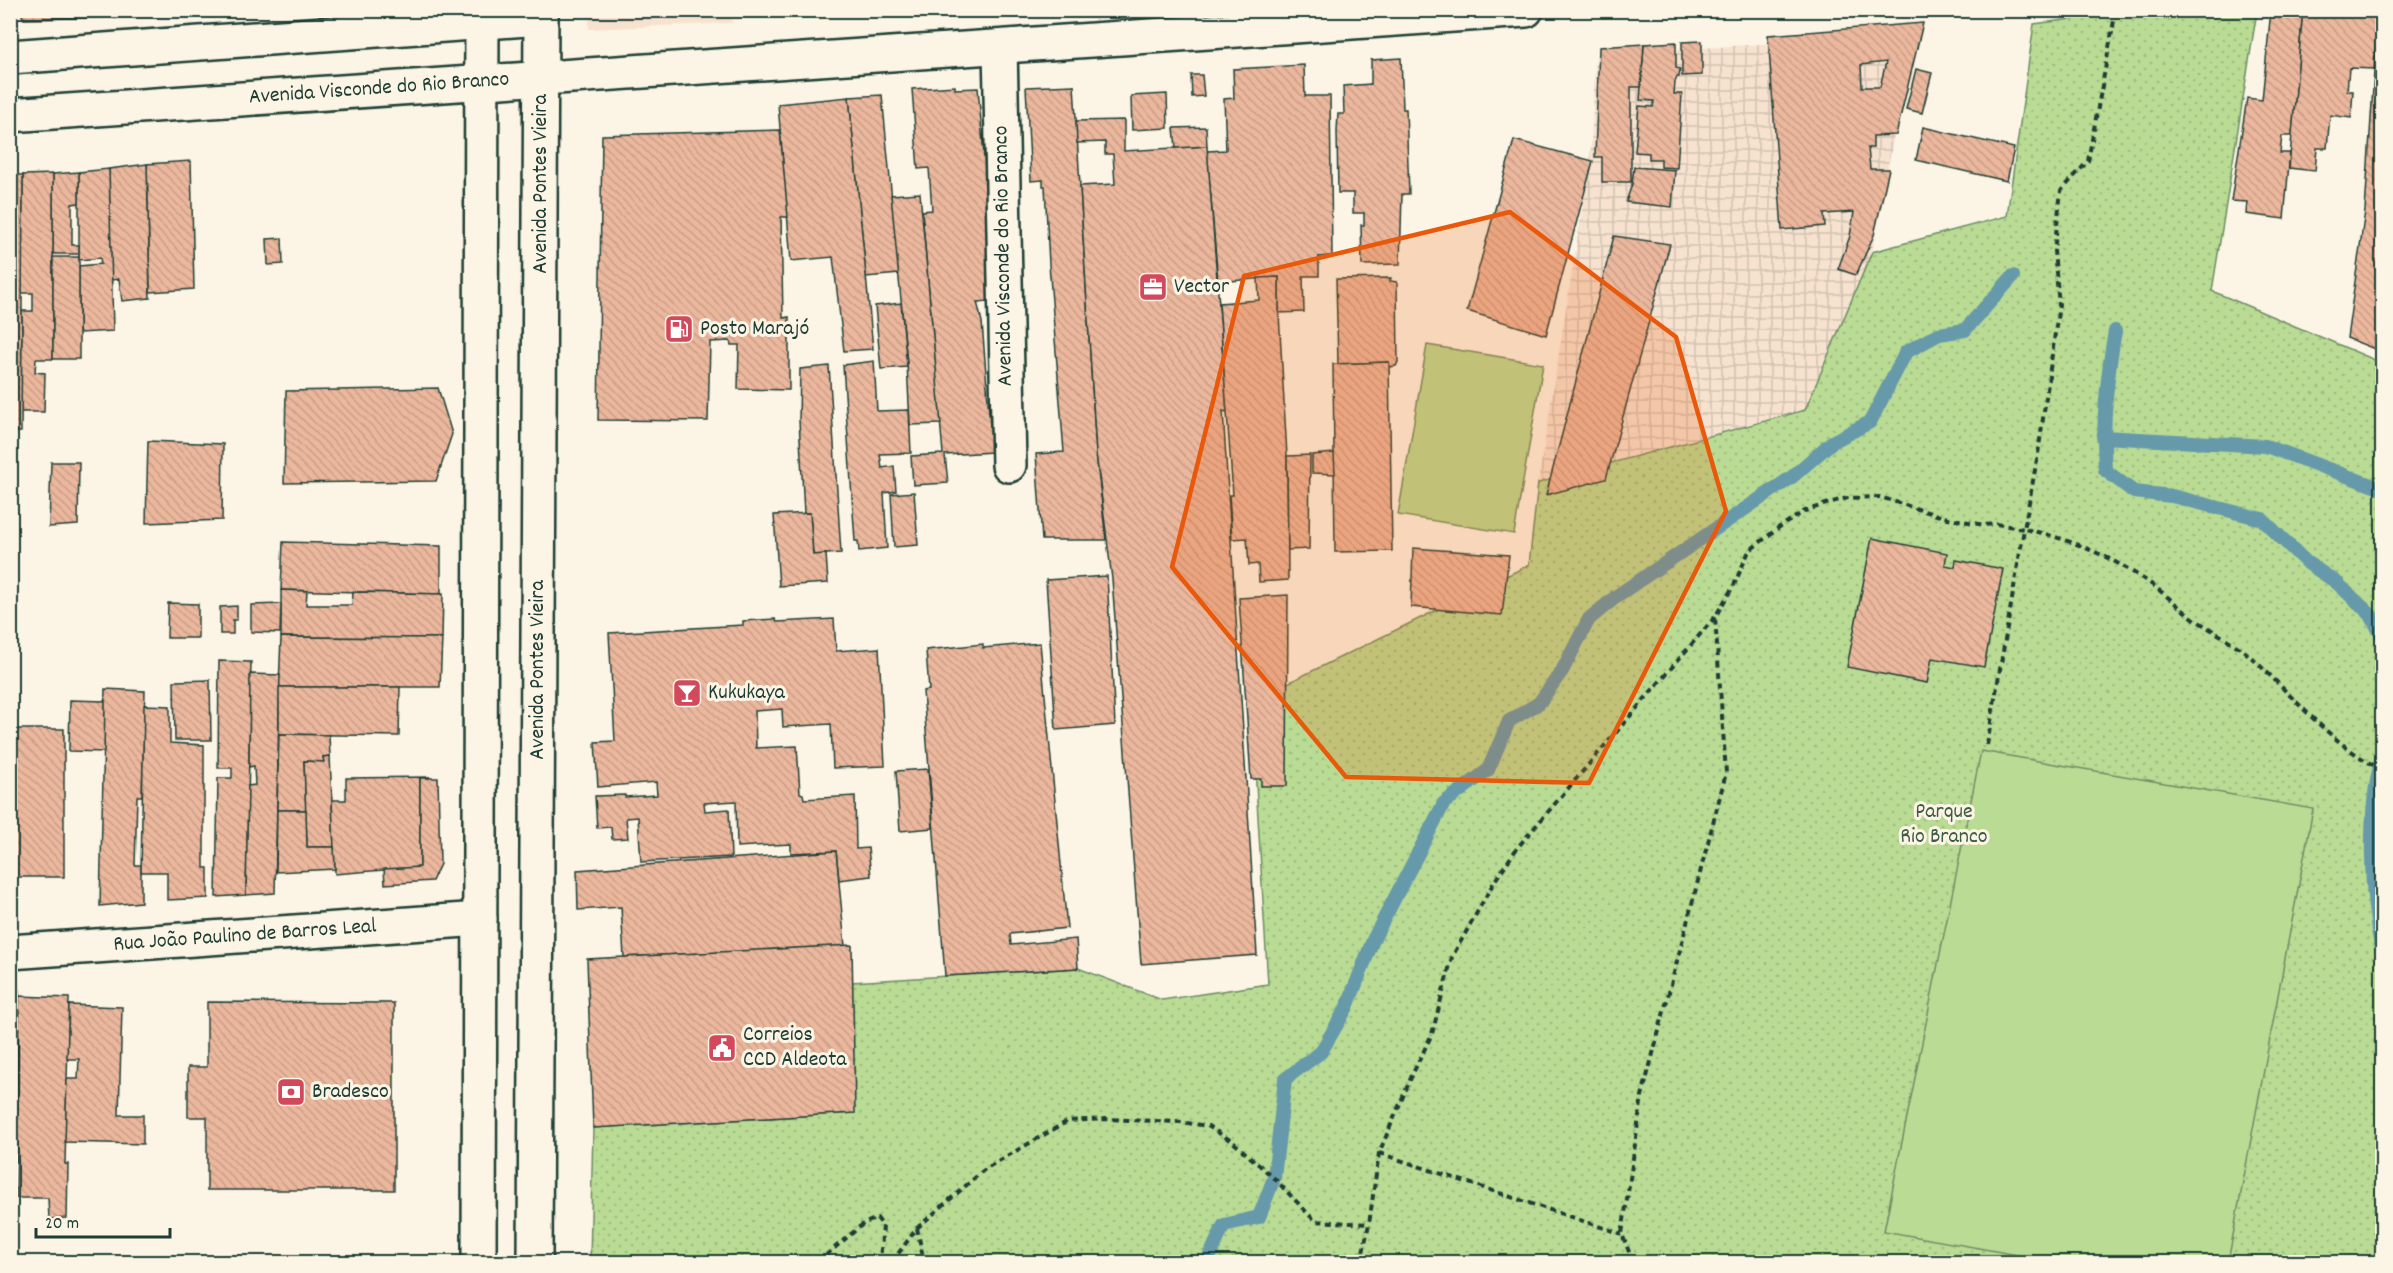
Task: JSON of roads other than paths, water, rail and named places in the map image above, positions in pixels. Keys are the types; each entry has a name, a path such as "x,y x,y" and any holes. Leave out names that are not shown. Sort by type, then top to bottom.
{"main road":[{"name":"Avenida Visconde do Rio Branco","path":"10,115 1526,10"},
{"path":"10,57 482,16 541,14"},
{"name":"Avenida Pontes Vieira","path":"535,1263 541,14"},
{"path":"479,1263 482,16"},
{"name":"Avenida Visconde do Rio Branco","path":"1000,47 1009,465"},
{"name":"Rua João Paulino de Barros Leal","path":"10,952 480,919"}],"waterway":[{"path":"1207,1262 1224,1225 1259,1217 1274,1178 1285,1079 1321,1052 1347,1007 1373,940 1444,803 1488,770 1509,721 1539,703 1562,671 1589,619 1618,595 1792,477 1832,442 1870,422 1906,352 1939,334 1965,330 2013,276"},
{"path":"2115,331 2106,400 2105,470 2134,492 2172,496 2262,519 2306,562 2336,582 2371,615 2382,636"},
{"path":"2103,437 2266,446 2382,489"},
{"path":"2382,758 2377,779 2372,828 2375,906 2382,951"}],"place":[{"name":"Vector","path":"1153,287"},
{"name":"Posto Marajó","path":"679,329"},
{"name":"Kukukaya","path":"687,693"},
{"name":"Correios CCD Aldeota","path":"722,1048"},
{"name":"Bradesco","path":"291,1092"}],"park label":[{"name":"Parque Rio Branco","path":"1944,824"}]}
